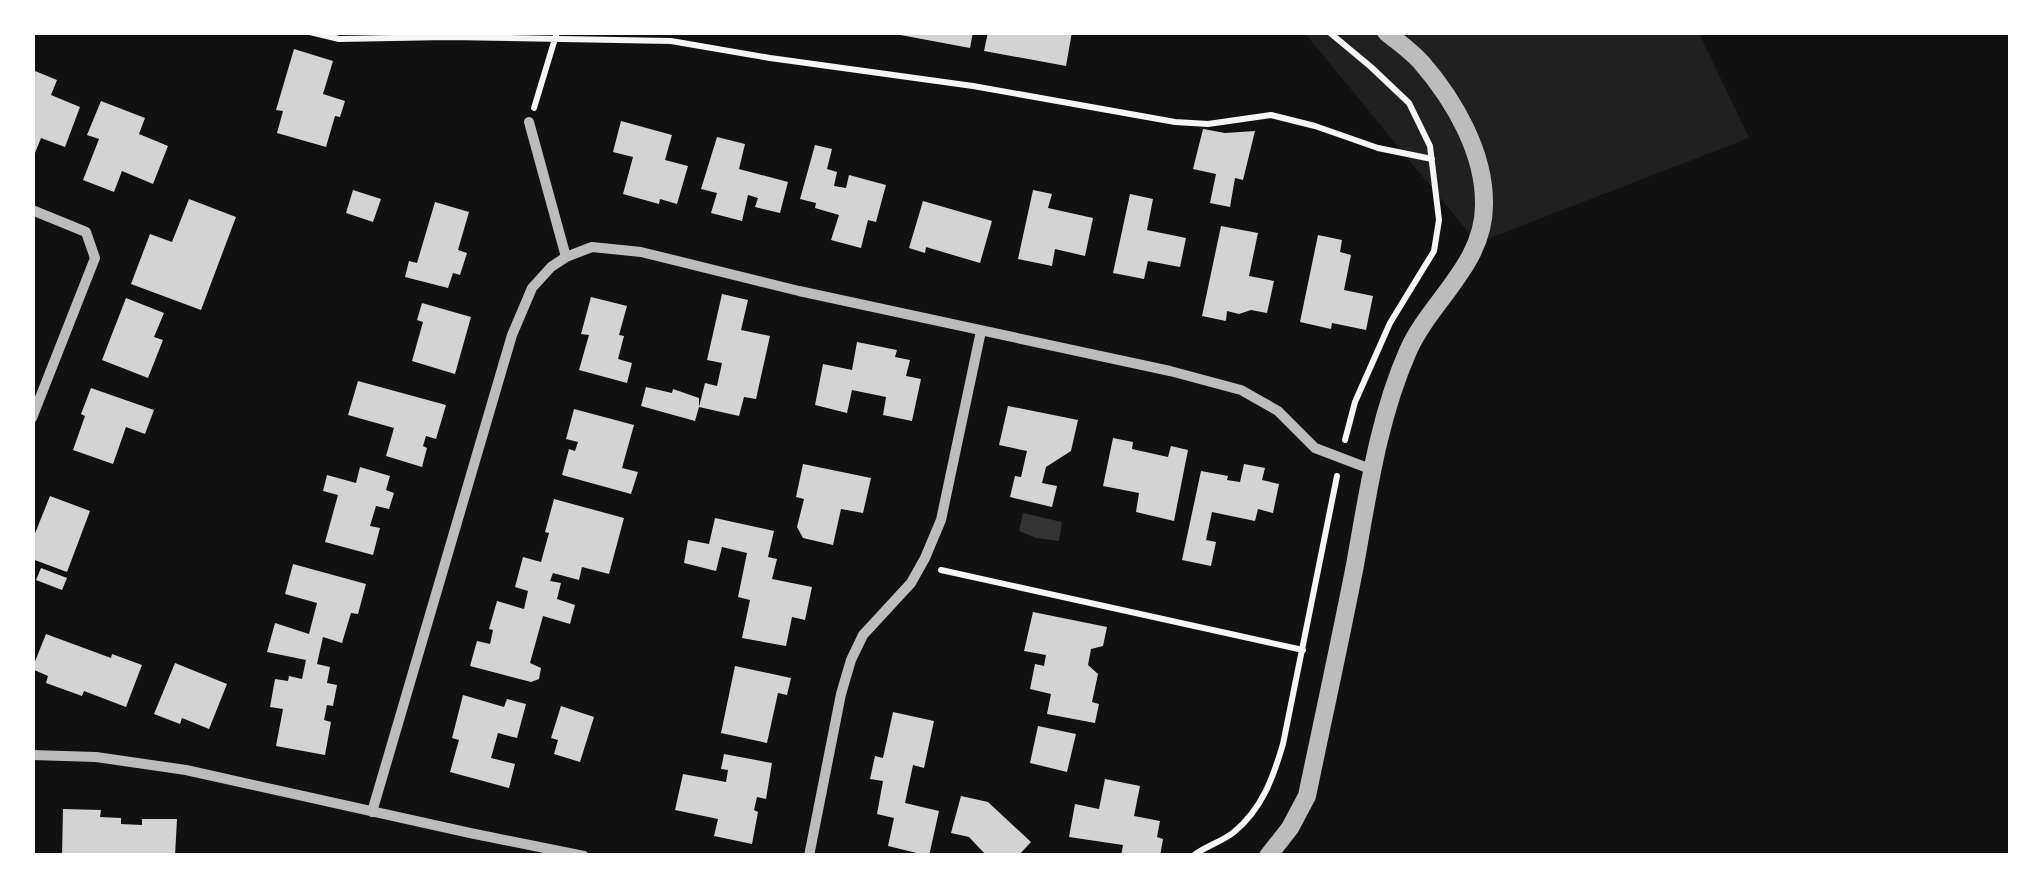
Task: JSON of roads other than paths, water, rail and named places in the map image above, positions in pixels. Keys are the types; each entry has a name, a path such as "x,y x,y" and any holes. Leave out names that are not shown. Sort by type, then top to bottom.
{"street":[{"path":"1268,856 1290,828 1307,796 1391,391 1410,346 1478,243 1484,207 1480,173 1469,136 1446,94 1419,59 1386,32"},
{"path":"529,122 566,256"},
{"path":"32,210 86,232 94,258 32,418"},
{"path":"372,812 512,335 532,288 551,267 566,256 592,247 641,252 799,292 1242,390 1278,411 1315,448 1372,470"},
{"path":"809,856 851,660 864,635 911,583 941,520 981,331"},
{"path":"32,755 96,757 186,770 584,856"}]}
